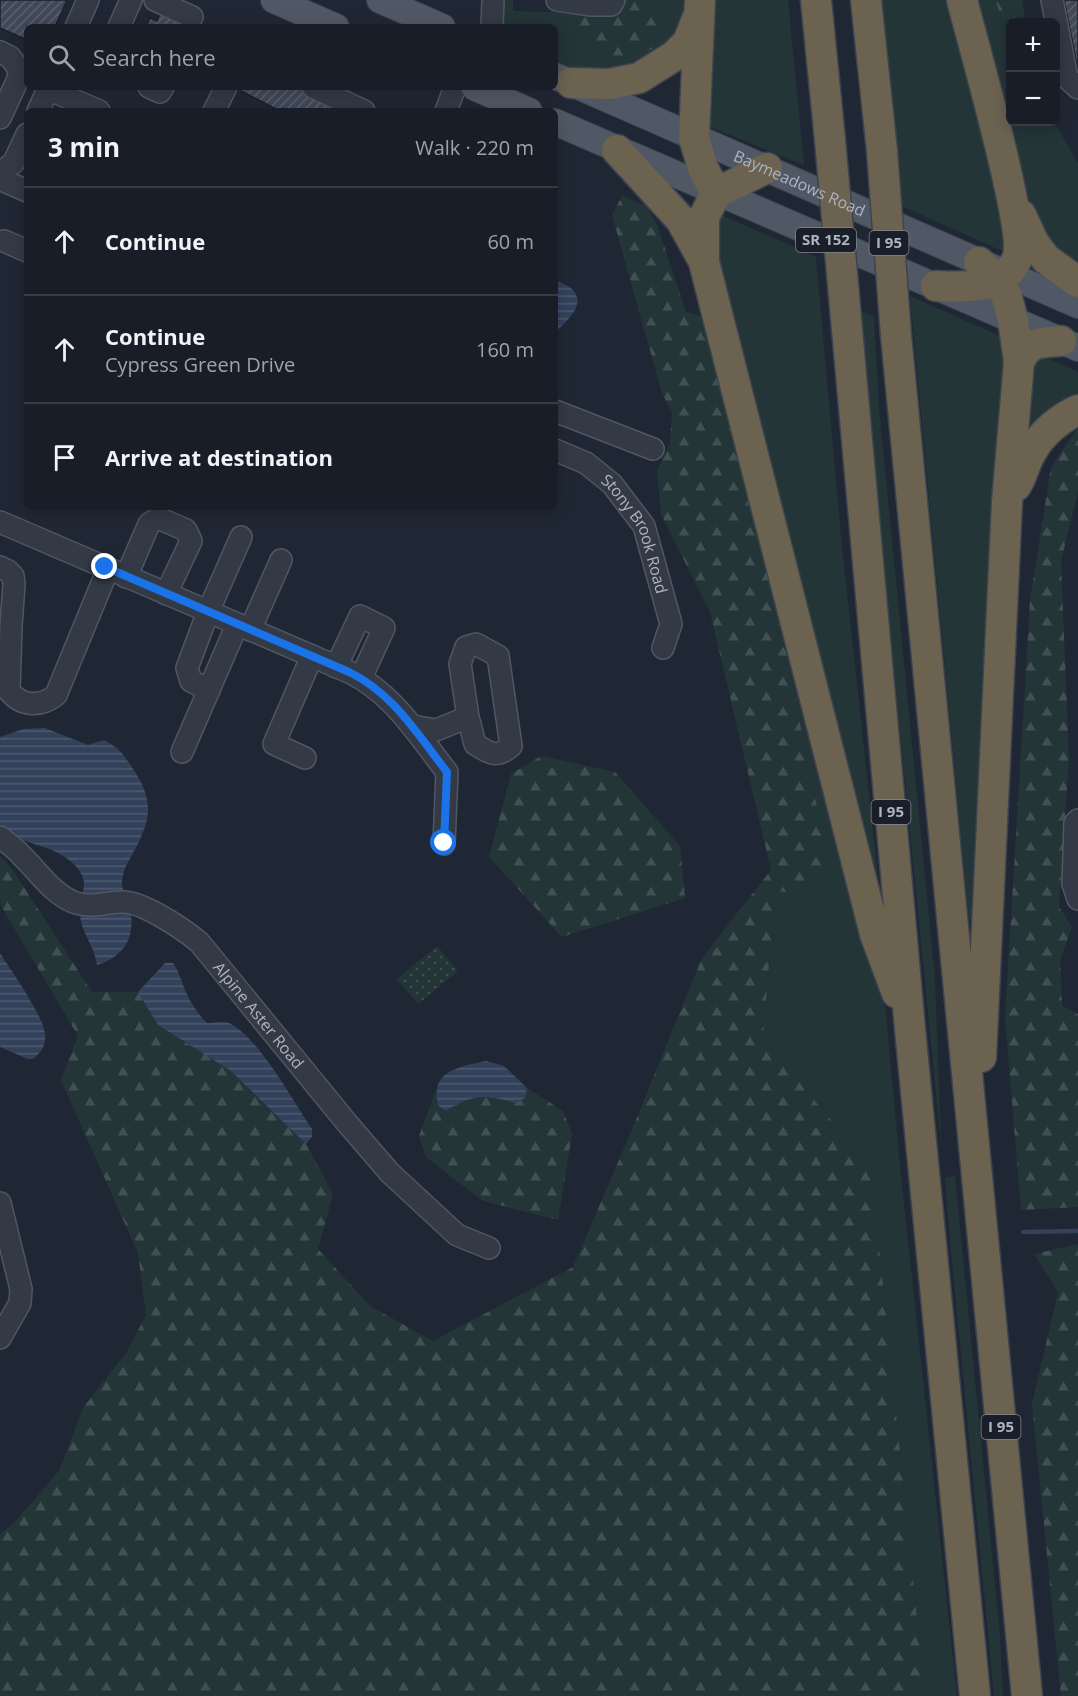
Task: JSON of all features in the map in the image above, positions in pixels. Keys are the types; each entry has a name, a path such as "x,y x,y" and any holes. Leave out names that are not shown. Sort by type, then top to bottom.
{"highway":[{"name":"I 95","path":"816,0 910,1029 975,1696"},
{"name":"I 95","path":"866,0 1027,1696"},
{"path":"936,286 974,287 1017,259 1020,248 1013,199 962,0"},
{"path":"563,80 609,84 639,78 674,56 688,42 699,7"},
{"path":"699,7 694,138 703,168 716,193"},
{"path":"617,150 681,220 704,262"},
{"path":"767,168 716,193 704,217 704,262 875,934 910,1029"},
{"path":"1013,199 1034,243 1046,259 1078,282"},
{"path":"975,1158 1007,502 1019,362 1013,320 1006,294 994,272"},
{"path":"1019,362 1024,351 1036,343 1069,344"},
{"path":"1007,502 1023,476 1031,452 1039,441 1055,425 1078,411"}],"main road":[{"path":"274,0 326,24"},
{"path":"380,0 435,24"},
{"name":"Baymeadows Road","path":"563,80 767,168 994,272 1078,305"},
{"path":"481,90 522,108"},
{"name":"SR 152","path":"558,123 1069,344"}],"street":[{"path":"77,24 88,0"},
{"path":"120,24 130,0"},
{"path":"155,0 194,15"},
{"path":"492,24 493,0"},
{"path":"557,0 590,5 611,5 614,0"},
{"path":"1052,0 1067,78 1078,88"},
{"path":"0,52 10,57 19,69 18,79 0,118"},
{"path":"39,108 47,90"},
{"path":"52,90 92,108"},
{"path":"216,108 224,90"},
{"path":"319,90 357,108"},
{"path":"447,108 454,90"},
{"path":"24,140 14,162 0,176 24,189"},
{"path":"4,241 24,250"},
{"path":"558,412 653,449"},
{"name":"Stony Brook Road","path":"558,451 586,463 612,484 644,526 671,624 663,648"},
{"path":"0,567 13,576 14,584 9,692 14,697 33,705 47,702 56,695 117,573 149,524 158,518 186,530 191,541 166,594"},
{"path":"0,522 361,678 392,702 447,772 444,843"},
{"path":"209,690 191,681 187,668 208,612 241,537"},
{"path":"182,752 209,690 281,560"},
{"path":"336,666 360,616 384,628 361,678"},
{"path":"476,644 498,657 511,746 504,753 490,753 475,744 468,717 460,664 466,646 476,644"},
{"path":"305,758 274,744 312,656"},
{"path":"412,726 436,730 468,717"},
{"path":"1078,820 1075,823 1073,885 1078,899"},
{"name":"Alpine Aster Road","path":"0,837 21,854 62,897 78,904 100,906 124,901 181,926 199,942 390,1173 457,1235 489,1248"},
{"path":"0,1203 21,1289 20,1303 0,1338"}],"green space":[{"path":"506,0 513,0 513,11 581,13 659,22 665,0 686,0 681,31 658,61 590,75 558,62 558,24 501,24 500,8"},
{"path":"620,0 665,0 653,48 629,64 597,58 576,40 581,13"},
{"path":"711,0 788,0 804,165 705,125"},
{"path":"881,0 955,0 1011,255 902,206"},
{"path":"973,0 995,0 1006,30 1006,122"},
{"path":"995,0 1022,0 1025,18 1006,18 1006,30"},
{"path":"1007,126 1056,126 1078,163 1078,275 1035,230"},
{"path":"622,196 646,206 657,224 686,312 706,317 791,639 786,650 811,781 829,857 814,878 795,893 775,891 763,1039 871,1168 925,1696 0,1696 0,1534 13,1524 59,1471 83,1408 126,1353 146,1315 138,1253 61,1080 78,1036 0,904 0,856 12,869 92,992 138,992 158,1025 231,1071 306,1144 333,1194 318,1249 370,1306 433,1341 573,1267 702,958 771,870 710,612 661,514 657,471 670,443 672,412 662,393 612,215"},
{"path":"719,214 816,257 841,537 886,951 716,276"},
{"path":"910,296 1004,338 1005,345 975,918 969,920"},
{"path":"858,309 874,317 879,408 935,978 941,1143"},
{"path":"1036,353 1078,372 1078,402 1028,439 1030,362"},
{"path":"1078,428 1078,492 1061,561 1069,759 1059,907 1072,927 1060,961 1062,1006 1078,1014 1078,1207 1021,1210 1005,1019 1030,601 1051,467"},
{"path":"791,639 873,946 886,1015 957,1696 925,1696 871,1168 763,1039 775,891 829,857 811,781 786,650"},
{"path":"541,756 615,772 680,846 685,898 562,937 489,857 511,774"},
{"path":"437,946 458,971 418,1004 397,979"},
{"path":"527,1088 563,1111 572,1134 558,1220 483,1201 426,1157 419,1136 436,1090 438,1104 445,1111 464,1101 479,1098 495,1098 515,1103 525,1098"},
{"path":"955,1176 1000,1636 1003,1696 994,1696 950,1241 945,1178"},
{"path":"1078,1244 1078,1696 1061,1696 1032,1404 1058,1292 1034,1254"}],"water":[{"path":"558,281 572,289 578,301 569,318 558,330"},
{"path":"45,728 88,745 104,740 125,757 146,793 148,812 146,822 122,879 131,916 130,934 122,950 97,965 80,917 84,885 82,874 69,860 59,854 19,838 0,825 0,737 23,729"},
{"path":"0,953 19,981 43,1027 44,1045 33,1059 0,1047"},
{"path":"165,963 173,963 192,1004 207,1023 231,1024 242,1032 265,1057 312,1129 312,1137 306,1144 231,1071 158,1025 138,992"},
{"path":"486,1061 504,1066 527,1088 525,1098 515,1103 486,1097 471,1099 445,1111 438,1105 437,1089 444,1076 464,1066"}],"building":[{"path":"0,0 67,0 56,24 24,24 24,39 0,28"},
{"path":"1064,0 1078,0 1078,70"},
{"path":"160,13 182,22 181,24 147,24 150,18 157,21"},
{"path":"303,90 340,108 274,108 241,91"}],"waterway":[{"path":"1023,1232 1078,1231"}],"route":[{"path":"105,567 349,672 372,685 392,702 447,772 444,843"}]}
